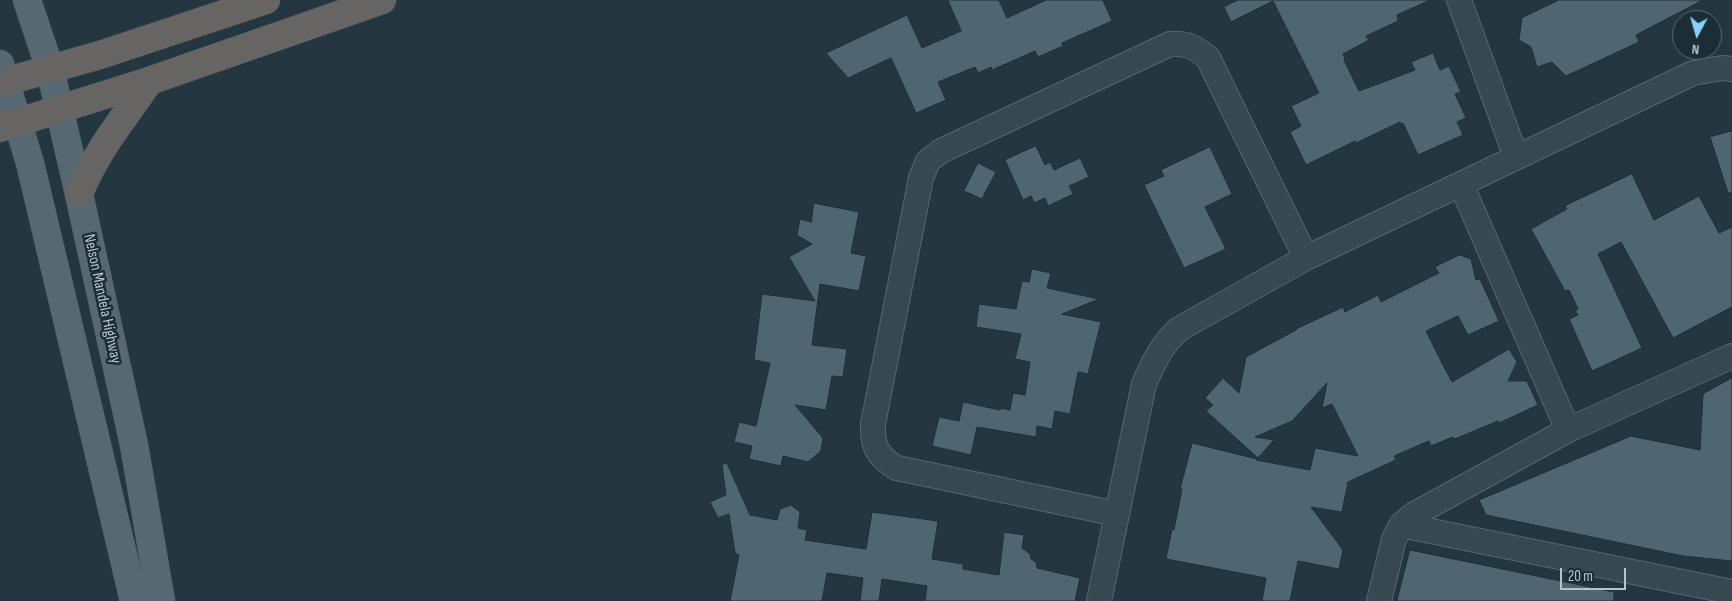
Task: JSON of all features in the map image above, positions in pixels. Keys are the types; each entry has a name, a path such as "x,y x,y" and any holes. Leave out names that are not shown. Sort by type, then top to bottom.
{"highway":[{"path":"2,76 50,69 100,55 266,0"},
{"path":"9,125 150,81 382,0"},
{"path":"80,194 86,175 98,153 150,81"}],"main road":[{"name":"Nelson Mandela Highway","path":"27,0 50,69 80,194 134,445 161,601"},
{"path":"2,76 9,125 30,163 134,601"}],"street":[{"path":"1459,0 1516,157"},
{"path":"1117,514 897,468 885,461 877,451 872,437 873,424 921,178 928,161 941,151 1152,52 1170,44 1184,43 1199,50 1208,58 1306,258"},
{"path":"1099,601 1144,384 1168,338 1179,329 1306,258 1516,157 1693,73 1732,68"},
{"path":"1461,184 1568,430"},
{"path":"1380,601 1394,539 1401,525 1413,515 1568,430 1732,356"},
{"path":"1401,525 1732,592"}],"building":[{"path":"948,0 999,0 1007,18 1046,0 1103,0 1112,21 1062,43 1063,46 1038,57 1035,51 992,70 991,67 978,73 975,67 938,82 946,100 916,113 891,58 848,78 826,53 907,15 922,48 961,31"},
{"path":"1238,0 1430,0 1397,15 1398,21 1366,36 1369,40 1343,54 1344,60 1359,91 1415,70 1411,62 1433,53 1440,70 1449,66 1461,92 1455,94 1466,118 1457,122 1463,135 1418,155 1403,123 1401,124 1400,122 1306,165 1290,132 1301,126 1291,106 1319,93 1273,1 1231,22 1224,7"},
{"path":"1559,0 1703,0 1684,10 1672,10 1672,16 1636,35 1639,42 1566,76 1552,62 1537,67 1531,47 1519,40 1522,18"},
{"path":"1732,131 1732,193 1728,193 1710,137"},
{"path":"1036,146 1045,165 1050,162 1054,170 1080,158 1089,177 1069,186 1073,194 1048,206 1045,198 1034,203 1031,196 1023,200 1005,160"},
{"path":"1210,147 1232,194 1205,207 1226,249 1184,268 1144,185 1164,176 1161,170"},
{"path":"978,163 996,172 982,199 964,191"},
{"path":"1632,174 1654,220 1699,196 1719,233 1732,227 1732,307 1673,338 1621,242 1598,254 1642,348 1592,371 1569,319 1578,315 1575,311 1578,309 1569,290 1565,291 1531,229 1567,209 1565,206"},
{"path":"814,203 859,212 851,253 866,256 859,291 820,284 812,345 847,349 843,377 832,376 826,410 795,405 823,438 821,451 808,462 783,456 781,466 749,459 752,446 734,442 739,422 756,426 770,363 754,360 762,294 815,301 789,257 812,244 797,235 800,219 811,222"},
{"path":"1460,255 1471,259 1476,280 1480,279 1499,321 1468,335 1458,316 1426,331 1443,365 1452,382 1509,349 1517,362 1508,381 1527,381 1538,405 1499,423 1498,421 1455,439 1453,437 1431,446 1429,441 1394,456 1396,460 1348,482 1342,512 1311,507 1343,550 1339,569 1298,561 1290,601 1262,601 1266,578 1166,559 1172,529 1174,530 1182,489 1180,489 1192,443 1256,460 1310,470 1315,448 1358,456 1332,404 1322,408 1327,383 1292,421 1255,437 1274,440 1258,458 1206,411 1213,405 1205,398 1223,378 1239,393 1246,357 1296,329 1343,307 1345,312 1378,295 1381,302 1439,273 1435,267"},
{"path":"1032,269 1051,273 1047,288 1099,299 1062,314 1101,322 1088,374 1078,372 1070,414 1055,411 1052,429 1037,426 1036,437 977,427 971,455 932,446 939,417 959,421 963,402 1000,410 1001,408 1010,410 1013,393 1025,395 1030,362 1015,359 1021,334 976,327 979,304 1016,309 1022,281 1029,282"},
{"path":"1732,378 1732,561 1683,556 1486,515 1479,500 1631,436 1700,450 1703,394"},
{"path":"727,463 750,515 777,520 780,509 791,505 800,512 798,528 807,530 805,540 866,549 872,512 938,521 932,559 963,564 963,569 999,575 1004,532 1024,535 1022,548 1036,562 1037,568 1080,578 1075,601 925,601 927,586 882,579 879,601 860,601 863,578 827,573 822,601 730,601 739,555 735,553 729,514 718,518 710,502 726,495 722,465"},
{"path":"1410,550 1614,592 1614,601 1397,601"}]}
